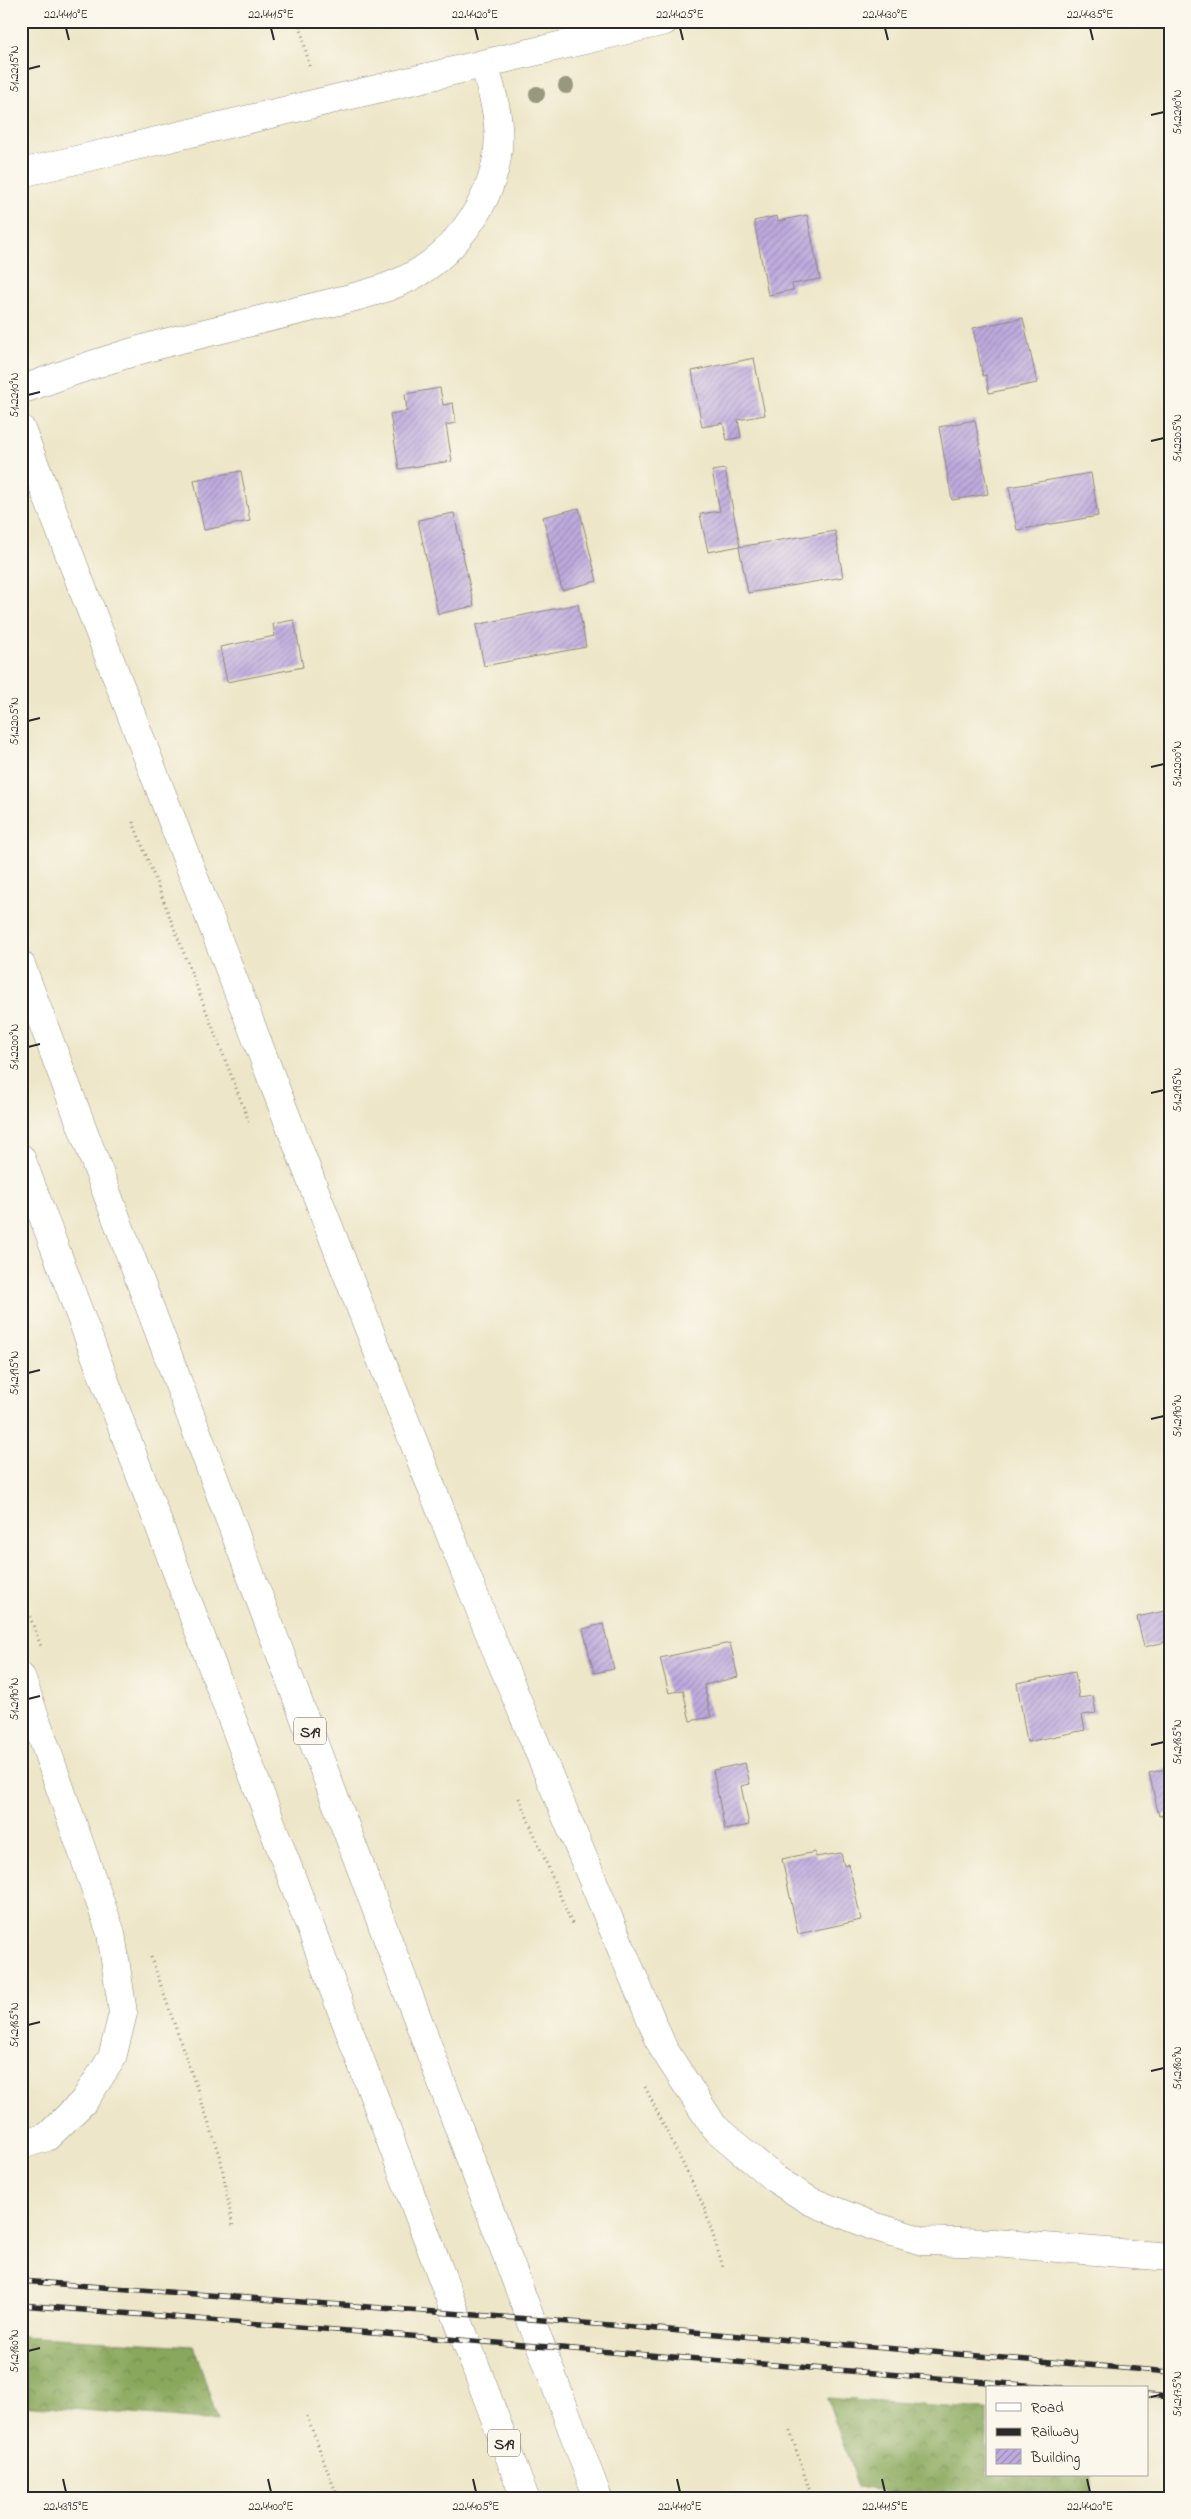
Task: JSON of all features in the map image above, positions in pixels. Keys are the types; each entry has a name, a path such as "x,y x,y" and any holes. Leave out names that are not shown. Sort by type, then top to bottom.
{"main road":[{"path":"21,174 665,21"},
{"path":"21,390 104,360 163,343 368,293 402,281 423,269 463,231 486,192 493,170 498,149 498,124 493,93 484,64"},
{"path":"21,429 344,1266 490,1635 663,2048 714,2127 775,2179 810,2201 872,2226 923,2241 994,2243 1170,2257"},
{"name":"S19","path":"21,965 598,2498"},
{"name":"S19","path":"21,1158 525,2498"},
{"path":"21,1677 111,1933 123,2013 112,2058 84,2100 47,2137 21,2145"}],"path":[{"path":"299,21 311,75"},
{"path":"306,2416 338,2498"},
{"path":"790,2430 812,2498"}],"green space":[{"path":"21,2336 194,2346 218,2421 21,2405"},
{"path":"827,2398 986,2410 986,2476 1091,2476 1093,2498 928,2498 858,2487"}],"building":[{"path":"807,215 820,279 792,284 793,290 768,295 754,221 777,216 778,221"},
{"path":"1023,318 1037,383 989,393 986,375 983,376 973,328"},
{"path":"754,358 765,415 738,420 741,437 727,440 723,423 702,427 692,371"},
{"path":"440,388 443,405 453,403 456,423 446,425 452,461 399,469 390,414 407,411 405,394"},
{"path":"975,420 988,494 952,500 939,427"},
{"path":"725,469 740,546 708,552 700,514 720,511 712,471"},
{"path":"241,471 250,521 204,530 194,480"},
{"path":"1091,473 1098,516 1017,530 1009,487"},
{"path":"579,508 597,581 562,590 543,517"},
{"path":"454,513 474,606 438,614 418,520"},
{"path":"835,531 843,577 748,593 739,547"},
{"path":"578,604 586,647 484,666 476,625"},
{"path":"294,620 303,667 227,682 220,647 275,636 273,624"},
{"path":"1170,1610 1170,1641 1144,1647 1137,1617"},
{"path":"603,1624 614,1669 594,1673 583,1629"},
{"path":"730,1643 738,1677 704,1685 711,1717 690,1721 683,1690 669,1693 660,1658"},
{"path":"1075,1672 1079,1698 1093,1696 1096,1713 1082,1715 1085,1730 1027,1742 1017,1683"},
{"path":"745,1763 750,1784 741,1786 749,1825 725,1830 713,1770"},
{"path":"1170,1768 1170,1813 1159,1816 1149,1773"},
{"path":"815,1852 816,1857 841,1853 844,1866 849,1864 861,1920 798,1934 782,1859"}],"railway":[{"path":"21,2281 610,2325 1170,2372"},
{"path":"21,2305 1037,2386"},
{"path":"1148,2395 1170,2397"}]}
